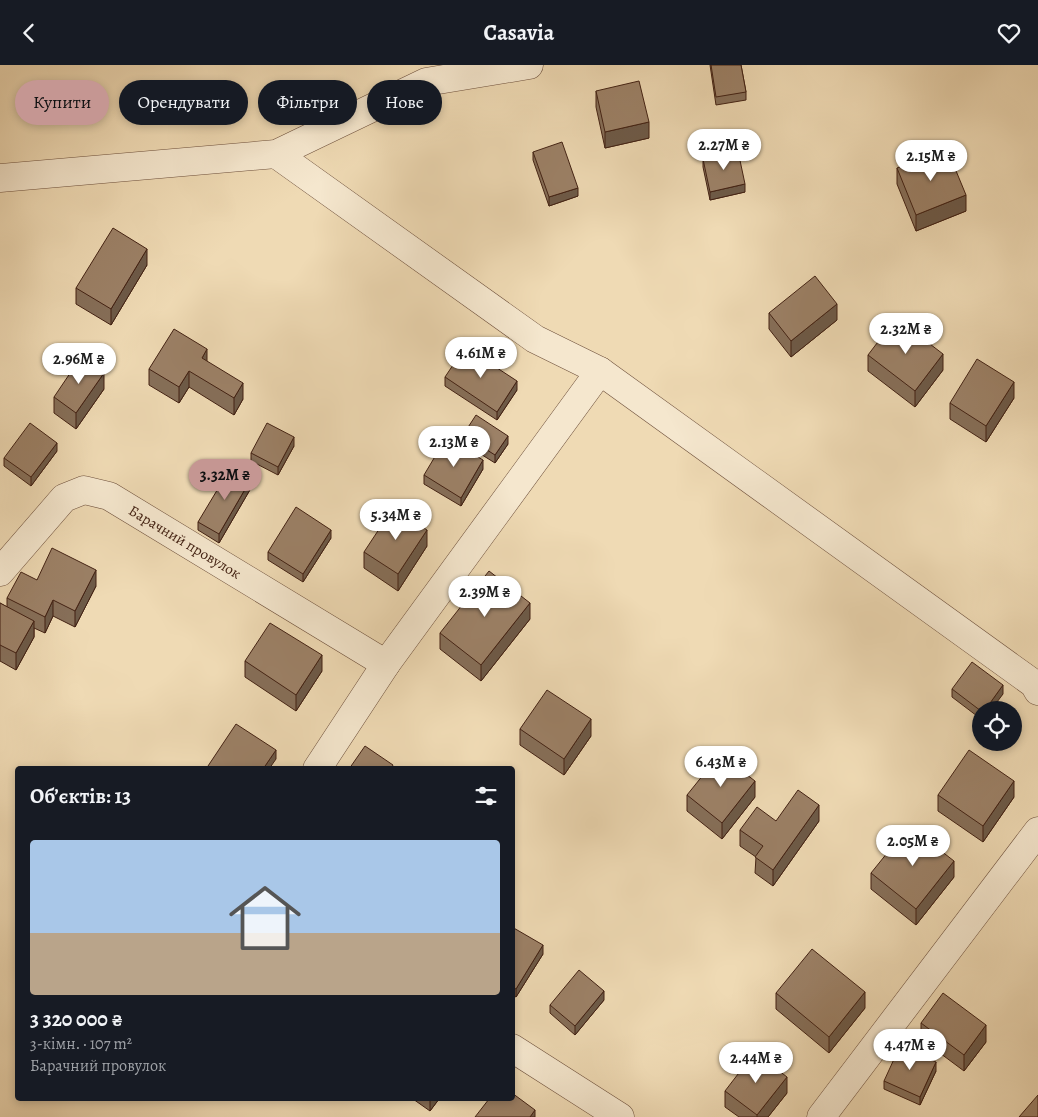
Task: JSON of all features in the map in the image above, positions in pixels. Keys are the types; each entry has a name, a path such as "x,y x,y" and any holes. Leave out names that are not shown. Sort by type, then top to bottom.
{"street":[{"path":"0,178 276,154 426,82 529,65"},
{"path":"276,154 535,339 600,371 1034,684 1038,691"},
{"path":"319,766 386,665 600,371"},
{"name":"Барачний провулок","path":"0,572 64,498 84,490 108,496 386,665"},
{"path":"821,1117 1038,831"},
{"path":"515,1050 620,1117"}],"building":[{"path":"711,65 741,65 746,92 716,97"},
{"path":"639,81 649,122 605,132 596,91"},
{"path":"562,142 578,188 549,197 533,152"},
{"path":"947,149 966,195 916,215 897,168"},
{"path":"738,151 745,184 710,192 703,159"},
{"path":"113,228 147,249 111,309 76,288"},
{"path":"815,276 837,304 791,341 769,313"},
{"path":"896,318 943,354 915,391 868,355"},
{"path":"174,329 207,349 202,358 243,383 234,398 189,371 179,387 149,369"},
{"path":"465,347 517,381 497,412 445,377"},
{"path":"81,357 104,373 76,413 54,397"},
{"path":"977,359 1014,382 986,426 950,403"},
{"path":"476,415 508,436 495,455 463,435"},
{"path":"30,423 57,443 31,477 4,458"},
{"path":"267,423 294,437 278,467 251,453"},
{"path":"446,438 483,460 461,498 424,475"},
{"path":"231,467 251,479 219,534 198,522"},
{"path":"296,507 331,530 303,574 268,552"},
{"path":"393,508 427,530 398,574 364,552"},
{"path":"52,548 96,570 75,611 53,600 45,617 7,598 21,572 37,580"},
{"path":"489,571 530,603 481,665 440,633"},
{"path":"0,603 34,621 16,653 0,645"},
{"path":"270,623 322,655 296,695 245,661"},
{"path":"972,662 1003,685 991,701 972,701 972,704 952,689"},
{"path":"547,690 591,719 564,759 520,729"},
{"path":"236,724 276,750 265,766 208,766"},
{"path":"365,746 393,765 392,766 351,766"},
{"path":"969,750 1014,781 983,826 938,795"},
{"path":"720,754 755,781 722,823 687,795"},
{"path":"798,790 819,805 773,870 755,857 763,846 740,830 757,807 776,821"},
{"path":"909,826 954,861 916,909 871,873"},
{"path":"515,929 543,945 515,988"},
{"path":"812,949 865,992 829,1037 776,993"},
{"path":"579,970 604,991 575,1026 550,1005"},
{"path":"943,993 986,1025 964,1055 921,1023"},
{"path":"900,1046 936,1062 920,1097 884,1081"},
{"path":"755,1052 787,1077 757,1115 725,1091"},
{"path":"515,1095 535,1110 530,1117 475,1117 487,1101 515,1101"},
{"path":"1038,1095 1038,1117 1019,1117"}]}
